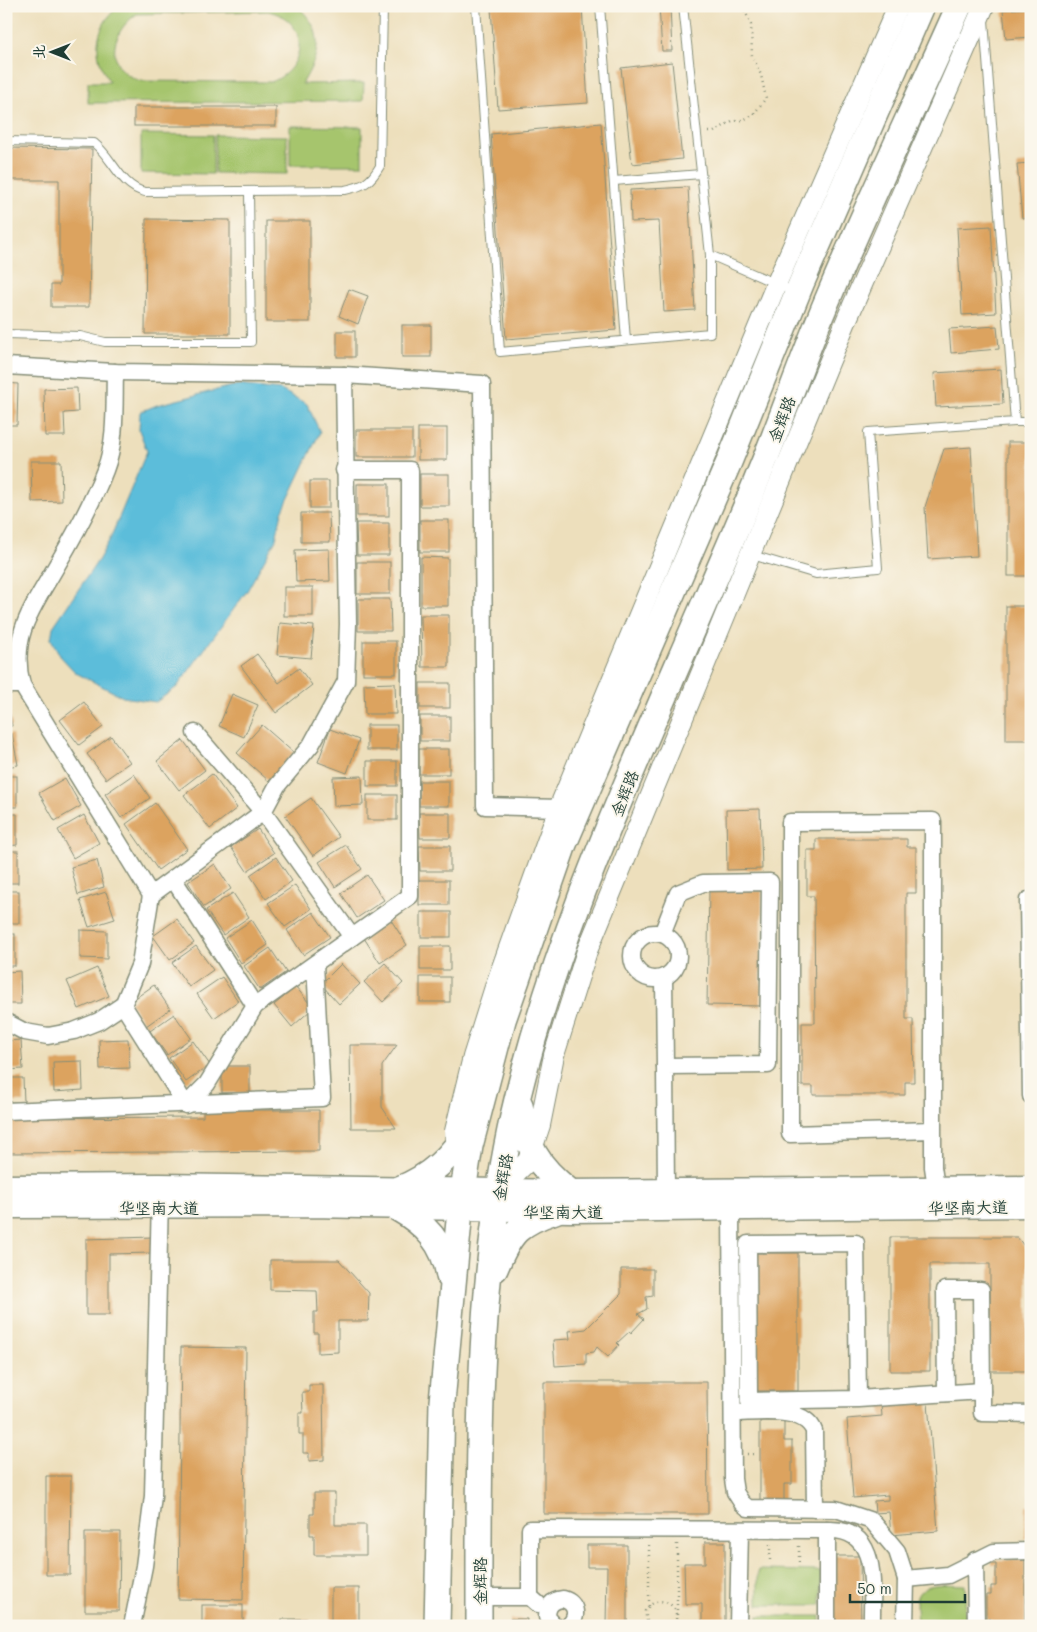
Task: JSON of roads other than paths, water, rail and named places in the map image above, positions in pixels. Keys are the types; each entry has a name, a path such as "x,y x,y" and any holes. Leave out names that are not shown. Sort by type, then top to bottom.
{"main road":[{"name":"金辉路","path":"437,1626 442,1402 461,1199 480,1104 503,1020 564,844 729,462 787,289 922,6"},
{"name":"金辉路","path":"479,1626 481,1404 486,1293 497,1200 519,1092 532,1040 560,950 647,737 740,550 759,475 828,298 975,7"},
{"path":"519,1092 522,1118 532,1151 542,1167 569,1191"},
{"path":"452,1289 447,1260 440,1245 398,1198 426,1177 456,1148 480,1104"},
{"name":"华坚南大道","path":"6,1186 160,1196 497,1200 569,1191 936,1187 1031,1188"},
{"name":"华坚南大道","path":"6,1207 160,1196"},
{"name":"华坚南大道","path":"497,1200 555,1211 1031,1206"},
{"path":"486,1293 505,1247 516,1231 531,1219 555,1211"}],"street":[{"path":"461,1199 455,1131 473,1058 559,808 787,289 898,6"},
{"path":"6,366 116,372 344,374 482,384 486,806 559,808"},
{"path":"6,1022 25,1032 48,1036 74,1031 99,1021 123,1005 140,964 152,895 14,685 18,668 18,644 25,623 38,595 57,566 106,469 111,444 116,372"},
{"path":"152,895 263,812 277,786 311,744 346,681 348,624 344,470 344,374"},
{"path":"186,1105 207,1084 256,1006 410,896 410,470 344,470"},
{"path":"497,1200 528,1161 532,1151 540,1125 554,1055 587,951 740,550"},
{"path":"195,733 263,812 352,937"},
{"path":"933,1130 790,1134 790,822 934,821 933,1130 936,1187"},
{"path":"174,880 256,1006"},
{"path":"662,934 678,893 703,883 770,882 768,1065 665,1066"},
{"path":"1028,900 1031,1096"},
{"path":"652,933 662,934 671,940 677,953 675,968 664,977 656,980 642,976 633,964 631,957 632,949 640,938 652,933"},
{"path":"6,1111 322,1098 315,964"},
{"path":"664,977 666,1190"},
{"path":"123,1005 186,1105"},
{"path":"132,1626 144,1566 152,1496 160,1196"},
{"path":"731,1210 733,1480 735,1492 742,1503 755,1510 836,1509 872,1521 897,1551 906,1579 905,1626"},
{"path":"858,1398 856,1243 748,1244 749,1401 858,1398 982,1391"},
{"path":"946,1393 945,1290 981,1290 982,1413 1031,1414"},
{"path":"733,1413 793,1413 809,1422 814,1431 815,1509"},
{"path":"551,1619 530,1597 530,1529 827,1530 843,1531 851,1534 864,1544 868,1552 870,1560 872,1626"},
{"path":"738,1626 740,1530"},
{"path":"827,1530 827,1626"},
{"path":"906,1579 948,1575 994,1552 1031,1551"},
{"path":"975,1560 976,1626"},
{"path":"479,1597 530,1597"},
{"path":"551,1619 549,1606 558,1599 568,1601 576,1611 575,1617 568,1626"}],"lane":[{"path":"6,141 94,143 102,150 126,182 134,189 145,192 345,190 363,186 380,166 383,6"},
{"path":"476,6 500,352 710,333 710,256 683,6"},
{"path":"600,6 626,340"},
{"path":"975,7 1015,422"},
{"path":"614,181 701,174"},
{"path":"6,334 80,336 105,342 251,342 249,192"},
{"path":"710,256 787,289"},
{"path":"740,550 816,574 878,568 868,432 1031,422"}],"water":[{"path":"237,385 281,390 307,404 320,432 282,512 276,539 247,591 177,687 156,702 123,697 76,673 61,657 51,639 53,627 99,559 110,539 147,451 139,430 140,412 157,405"}]}
